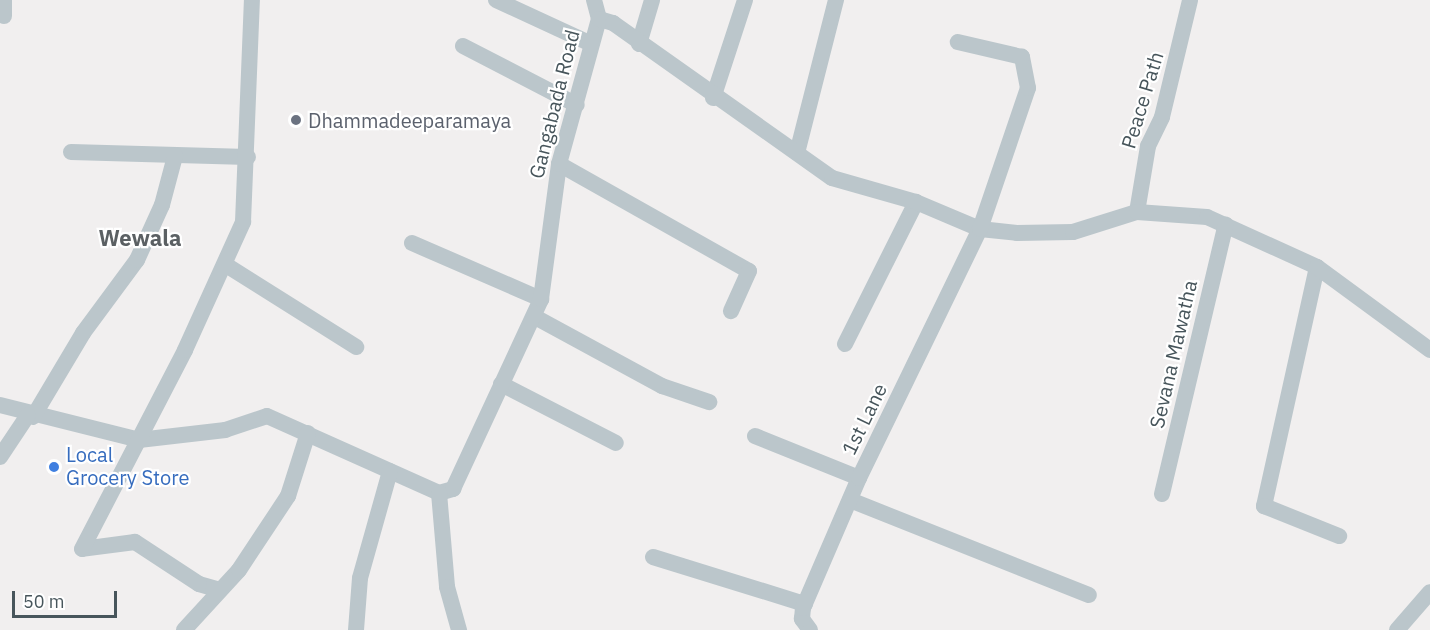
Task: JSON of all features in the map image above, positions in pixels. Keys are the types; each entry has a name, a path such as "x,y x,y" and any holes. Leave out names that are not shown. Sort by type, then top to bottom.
{"street":[{"path":"219,591 199,584 135,542 82,549 226,265 243,222 248,157 252,0"},
{"path":"496,0 589,43"},
{"path":"594,0 599,19"},
{"path":"639,44 652,0"},
{"path":"713,98 745,0"},
{"path":"797,153 836,0"},
{"name":"Peace Path","path":"1137,212 1148,146 1162,117 1190,0"},
{"name":"Gangabada Road","path":"439,493 453,489 501,384 535,317 541,299 559,164 577,105 589,43 599,19 639,44 713,98 832,178 916,202 980,229 1073,232 1137,212 1179,211 1226,224 1317,267 1430,350"},
{"name":"1st Lane","path":"805,604 859,478 980,229 1028,88 1027,72 1022,57 958,42"},
{"path":"464,46 577,105"},
{"path":"71,152 248,157"},
{"path":"0,457 31,416 83,333 137,260 162,205 175,156"},
{"path":"559,164 748,272 731,311"},
{"path":"844,344 916,202"},
{"name":"Sevana Mawatha","path":"1162,494 1226,224"},
{"path":"412,243 541,299"},
{"path":"226,265 356,347"},
{"path":"1317,267 1264,506 1339,536"},
{"path":"535,317 662,386 709,402"},
{"path":"501,384 616,443"},
{"path":"0,405 31,416 139,440 225,430 267,416 439,493 447,587 459,630"},
{"path":"184,630 219,591 288,496 308,434"},
{"path":"755,436 859,478"},
{"path":"356,630 360,578 390,471"},
{"path":"850,500 1089,595"},
{"path":"653,557 805,604 802,618 810,630"},
{"path":"1397,630 1430,592"}],"place":[{"name":"Dhammadeeparamaya","path":"296,120"},
{"name":"Local Grocery Store","path":"54,467"}],"district":[{"name":"Wewala","path":"140,238"}]}
